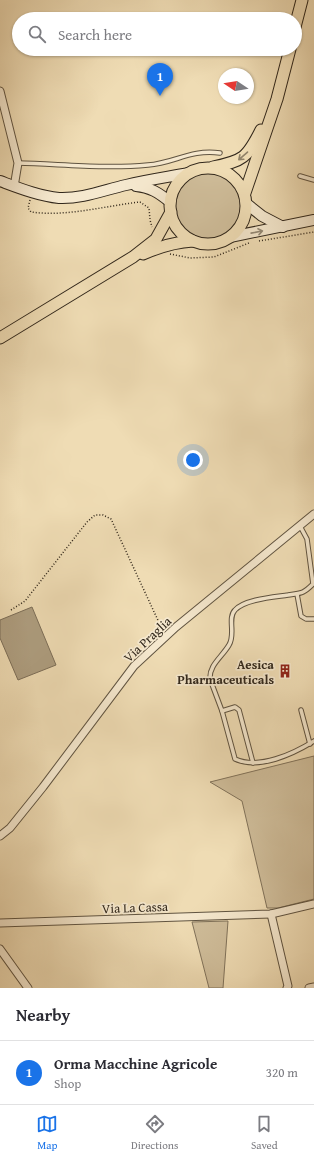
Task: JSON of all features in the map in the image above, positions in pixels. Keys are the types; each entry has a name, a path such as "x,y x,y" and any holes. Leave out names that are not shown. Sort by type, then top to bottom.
{"main road":[{"path":"299,12 302,0"},
{"path":"133,257 164,245 181,241 193,241 204,244 219,243 230,237 240,228 245,216 246,199 277,99 288,56"},
{"path":"0,338 133,257 156,239 171,207 173,191 180,180 189,173 199,169 236,162 245,156 256,141 277,99"},
{"path":"209,167 220,169 231,175 239,183 246,199"},
{"path":"171,207 175,225 182,233 193,241"}],"street":[{"path":"0,91 18,163 14,187"},
{"path":"0,181 14,187 59,198 100,193 126,185 189,173"},
{"path":"126,185 147,186 163,196 171,207"},
{"path":"246,199 262,216 283,227"},
{"path":"230,237 314,220"},
{"name":"Via Praglia","path":"0,836 10,828 43,787 134,666 166,636 314,514"},
{"name":"Via La Cassa","path":"0,923 271,914 314,904"},
{"path":"271,914 288,986 287,988"},
{"path":"0,949 28,988"},
{"path":"309,988 314,987"}],"lane":[{"path":"18,163 115,166 149,165 196,153 220,153"},
{"path":"300,176 314,180"},
{"path":"299,526 307,539 314,586 302,593 251,602 240,606 234,611 231,620 232,640 228,648 212,668 210,679 222,711 235,759 242,763 260,763 291,755 314,741"},
{"path":"297,594 301,616 306,619 314,620"},
{"path":"222,711 235,707 240,710 253,763"},
{"path":"301,710 310,744"}],"path":[{"path":"32,192 28,208 31,212 41,213 83,211 140,202 149,208 150,220 155,232"},
{"path":"259,241 314,232"},
{"path":"168,253 173,256 190,258 214,257 251,242"},
{"path":"11,610 25,601 87,522 95,515 104,515 111,520 166,636"}],"shaded area":[{"path":"207,171 220,174 231,181 238,192 241,205 238,218 231,229 220,236 207,239 194,236 183,229 176,218 173,205 176,192 183,181 194,174"},
{"path":"32,607 56,665 18,680 0,638 0,620"},
{"path":"314,756 314,899 278,908 267,908 242,801 210,782"},
{"path":"228,921 223,988 209,988 192,922"}],"place":[{"name":"Orma Macchine Agricole","path":"160,96"},
{"name":"Aesica Pharmaceuticals","path":"285,671"}]}
